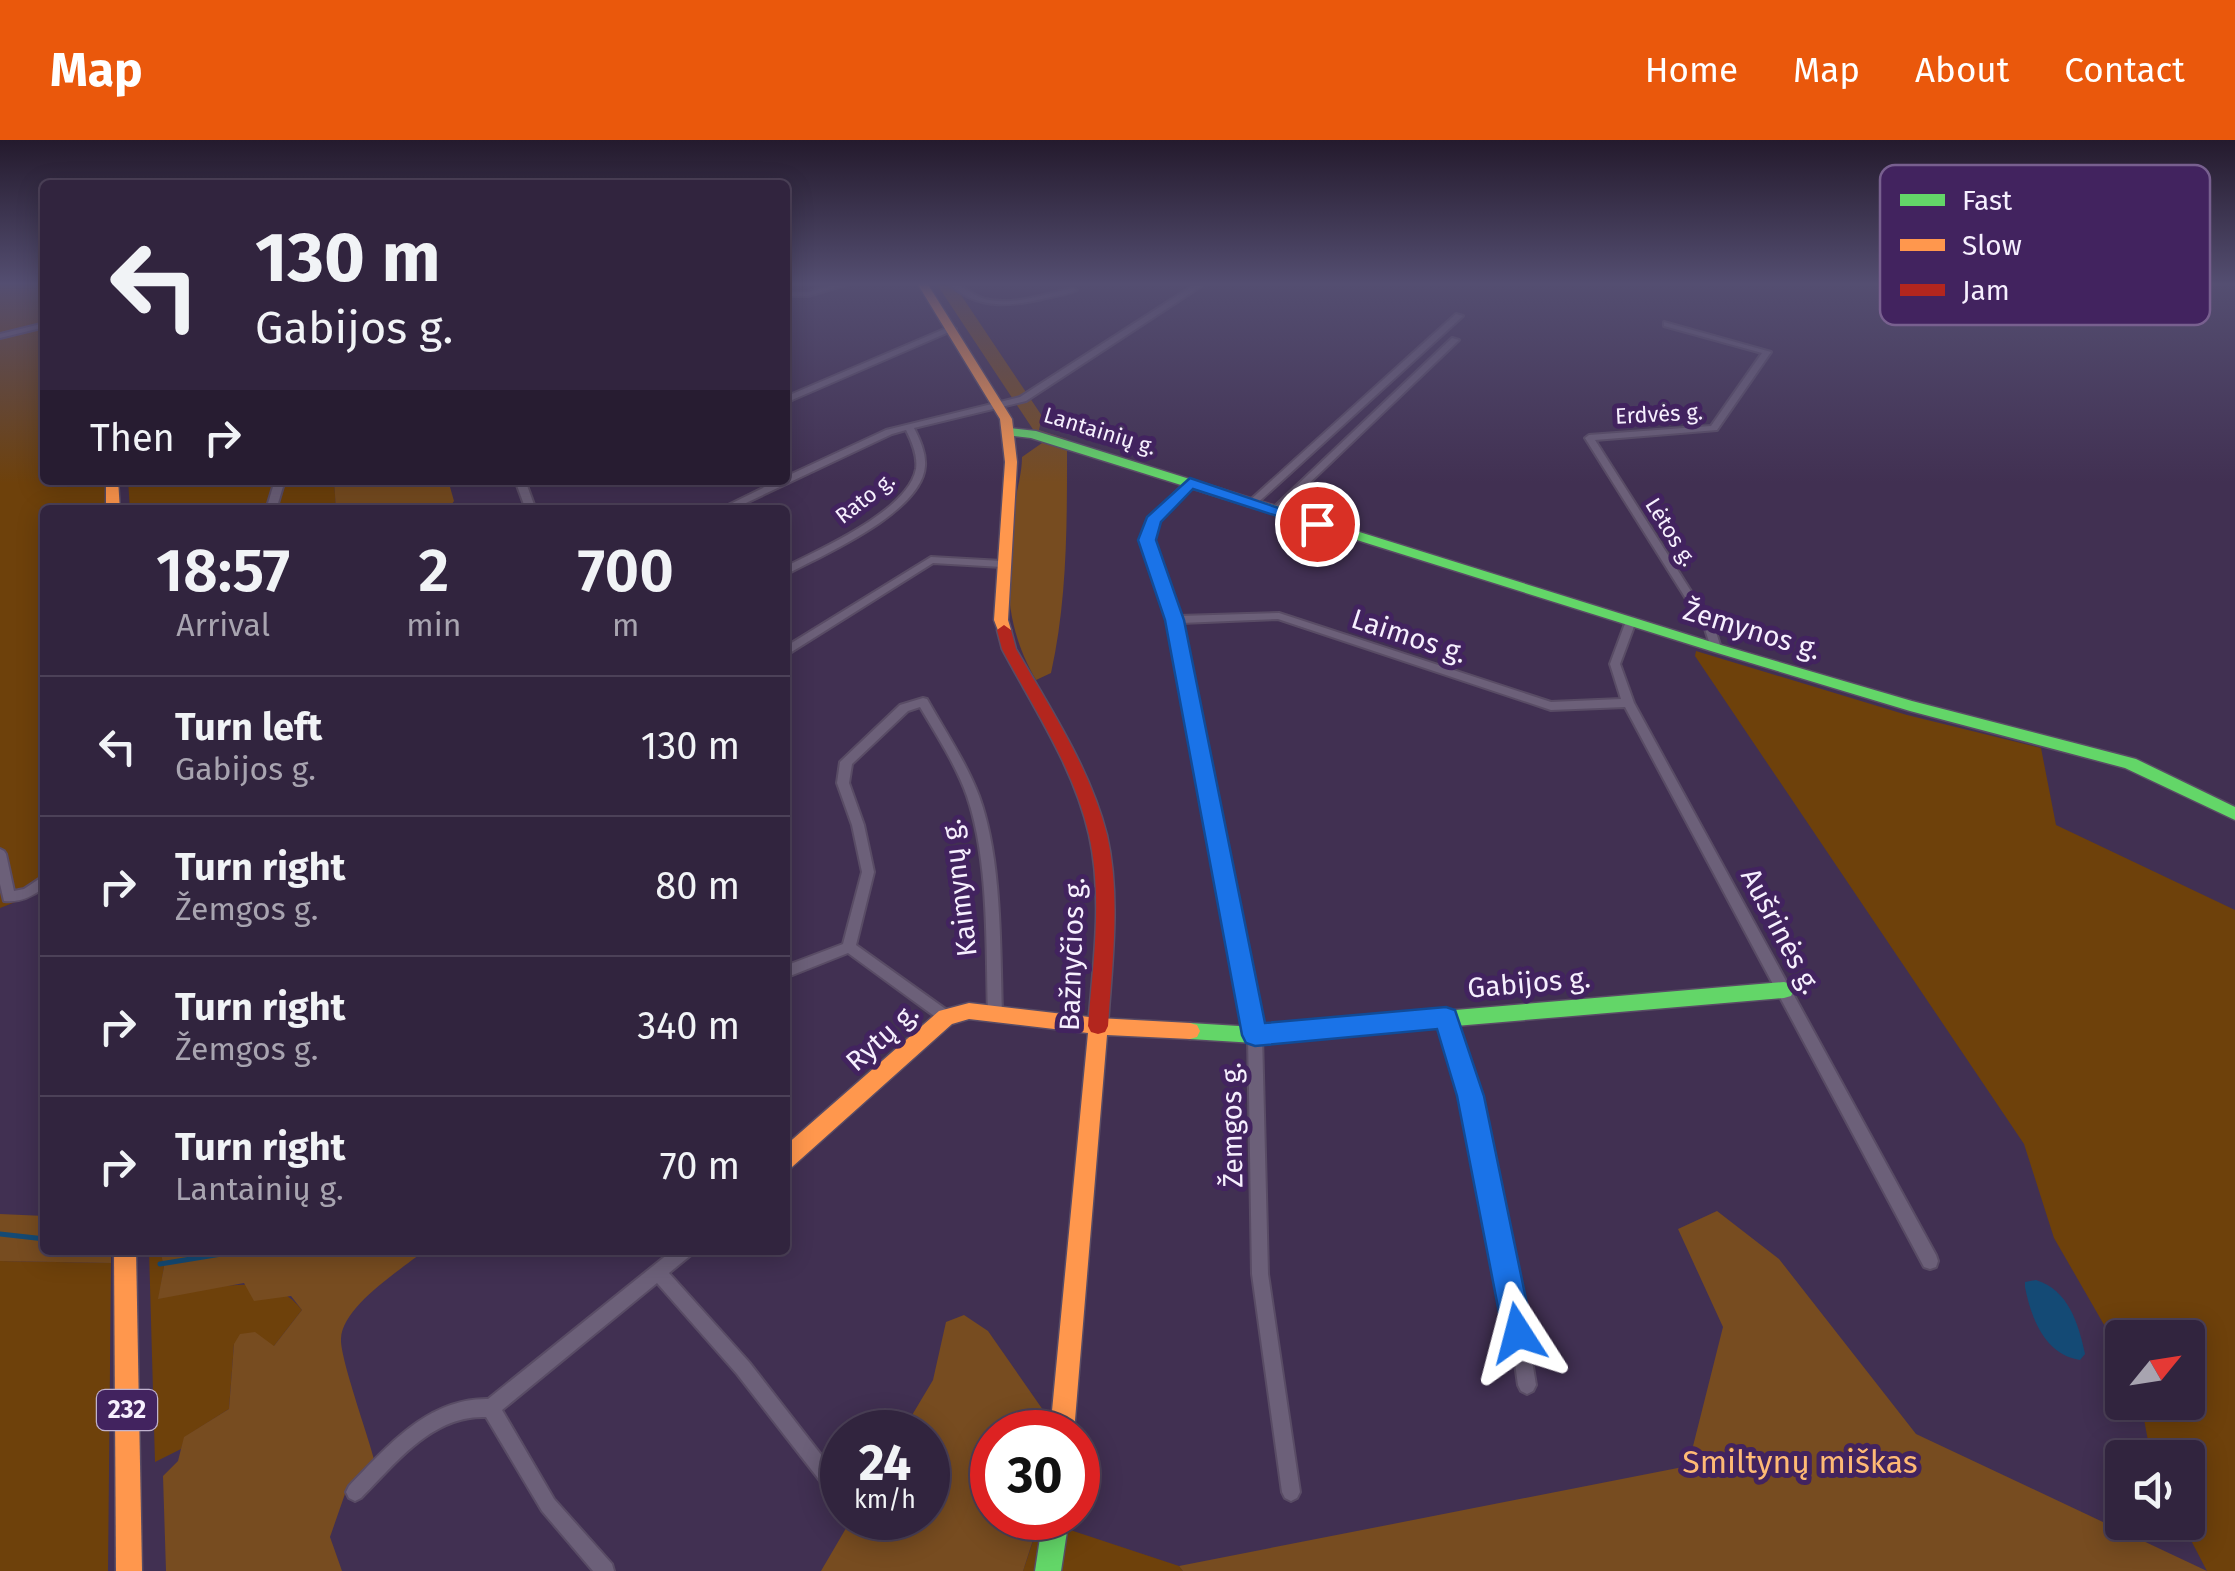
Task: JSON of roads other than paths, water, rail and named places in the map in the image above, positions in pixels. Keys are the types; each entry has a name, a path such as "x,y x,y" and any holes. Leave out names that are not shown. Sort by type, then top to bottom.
{"street":[{"path":"790,398 901,350"},
{"name":"Bažnyčios g.","path":"965,350 1000,406 1010,432 1001,620 1009,650 1077,776 1103,862 1105,919 1098,1026 1064,1410"},
{"name":"Rato g.","path":"790,478 871,439 1032,394 1100,350"},
{"path":"1251,504 1422,350"},
{"path":"1275,511 1445,350"},
{"name":"Erdvės g.","path":"1589,438 1714,428 1767,352 1759,350"},
{"name":"Rato g.","path":"790,569 860,531 908,492 920,472 909,426"},
{"name":"Lantainių g.","path":"1010,432 1032,434 1251,504"},
{"name":"Lėtos g.","path":"1589,438 1710,629 1716,648"},
{"name":"Žemgos g.","path":"1190,483 1153,520 1147,540 1175,620 1255,1035 1260,1274 1291,1492"},
{"name":"Rato g.","path":"734,505 776,485"},
{"name":"Žemynos g.","path":"1251,504 1910,706 2130,763 2235,814"},
{"path":"790,649 931,560 1002,564"},
{"name":"Laimos g.","path":"1175,620 1279,616 1551,706 1628,702"},
{"name":"Aušrinės g.","path":"1631,621 1615,664 1628,702 1930,1261"},
{"name":"Kaimynų g.","path":"849,947 868,872 858,825 843,783 846,762 904,708 922,702 967,783 978,813 992,936 995,1013"},
{"path":"0,854 9,897 28,893 40,884"},
{"path":"790,970 849,947 946,1017"},
{"name":"Gabijos g.","path":"1098,1026 1255,1035 1784,990"},
{"name":"Rytų g.","path":"790,1156 946,1017 969,1011 1098,1026"},
{"path":"1446,1018 1471,1096 1516,1312 1527,1385"},
{"name":"232","path":"125,1255 130,1571"},
{"path":"355,1492 425,1428 452,1411 491,1408 679,1255"},
{"path":"658,1274 743,1368 820,1466"},
{"path":"491,1408 548,1505 606,1571"},
{"path":"1048,1571 1053,1540"}],"water":[{"path":"2036,1280 2056,1291 2070,1309 2085,1354 2080,1360 2057,1351 2042,1333 2025,1287 2025,1282"}],"waterway":[{"path":"0,1234 40,1238"},
{"path":"160,1264 215,1255"}],"park label":[{"name":"Smiltynų miškas","path":"1800,1462"}]}
